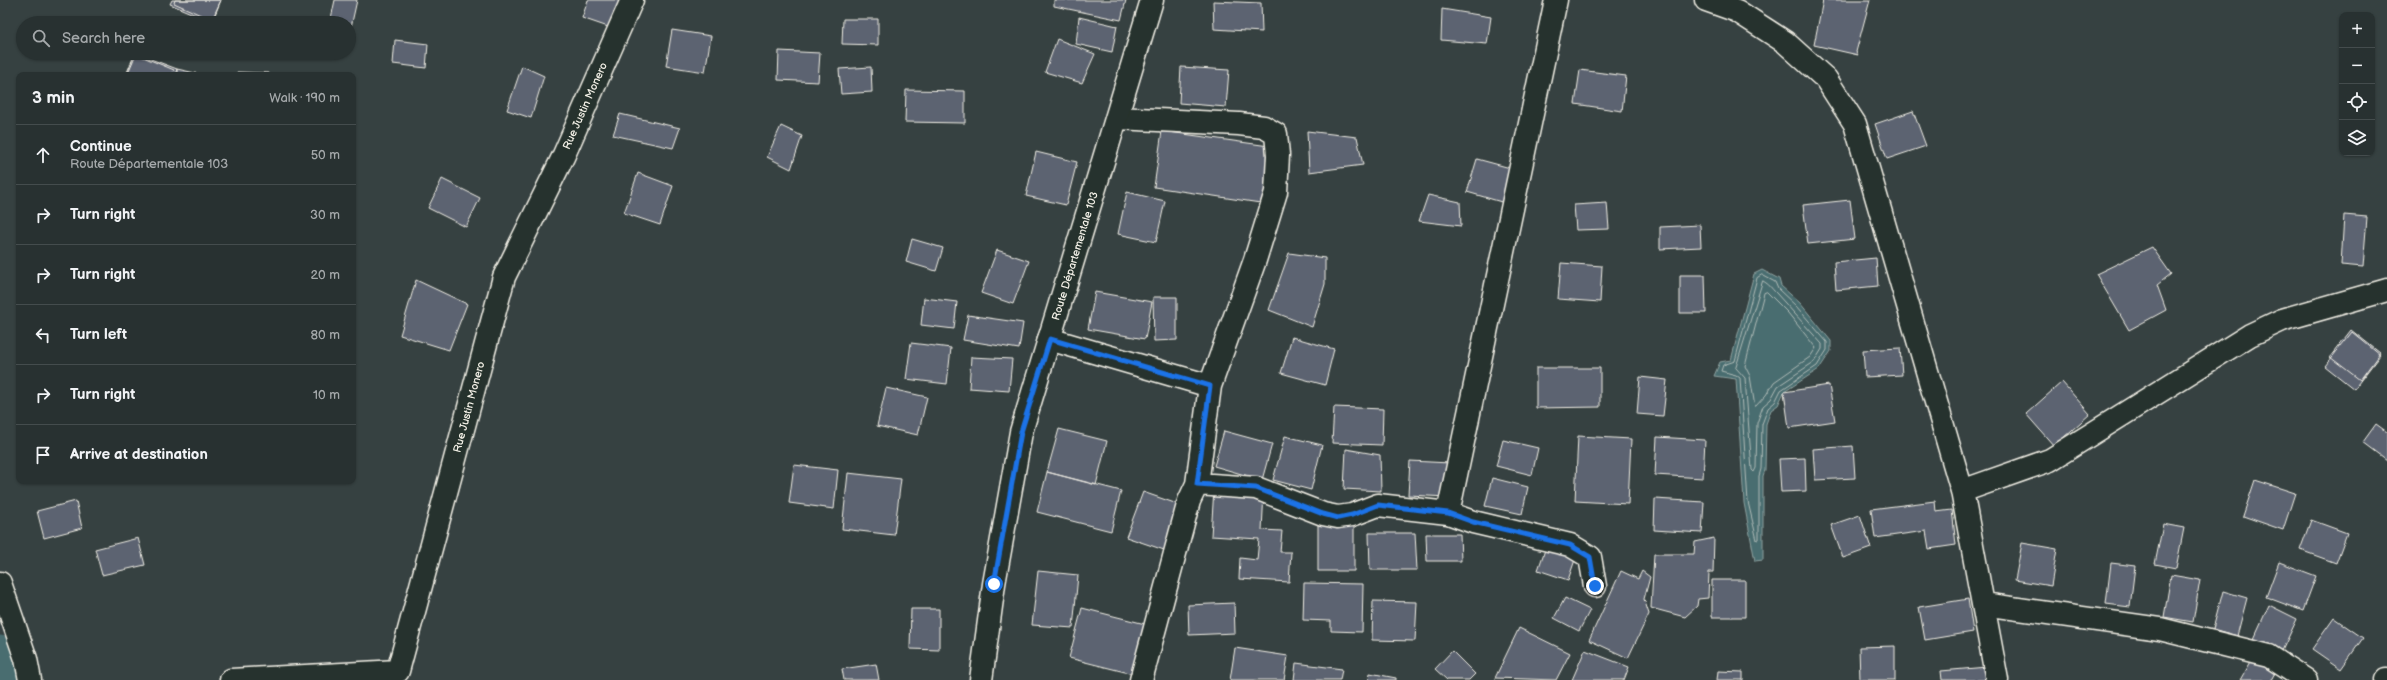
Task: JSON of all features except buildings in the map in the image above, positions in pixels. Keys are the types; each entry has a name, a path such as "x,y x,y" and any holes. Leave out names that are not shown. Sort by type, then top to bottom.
{"street":[{"name":"Rue Justin Monero","path":"231,680 398,670 504,277 563,157 632,0"},
{"name":"Route Départementale 103","path":"981,680 994,584 1021,432 1152,0"},
{"path":"1448,513 1556,0"},
{"path":"1706,0 1737,11 1785,42 1826,79 1855,124 1962,491 1997,680"},
{"path":"1116,118 1239,124 1264,127 1276,134 1278,155 1276,192 1255,260 1210,386 1197,484 1189,501 1141,680"},
{"path":"1962,491 2050,460 2250,335 2282,320 2387,290"},
{"path":"1050,339 1210,386"},
{"path":"1197,484 1256,488 1323,514 1338,518 1352,515 1378,505 1448,513 1473,522 1570,545 1590,557 1595,586"},
{"path":"0,583 26,659 30,680"},
{"path":"1983,604 2160,629 2269,656 2306,680"}],"water":[{"path":"1762,270 1779,279 1781,286 1800,303 1831,341 1831,351 1819,369 1784,392 1778,405 1771,410 1766,424 1765,470 1763,476 1763,560 1755,561 1744,503 1736,379 1714,376 1720,362 1731,360 1754,274"}],"waterway":[{"path":"0,653 5,680"}],"route":[{"path":"994,584 1021,432 1050,339 1210,386 1197,484 1256,488 1323,514 1338,518 1352,515 1371,506 1378,505 1448,513 1473,522 1570,545 1590,557 1595,586"}]}
